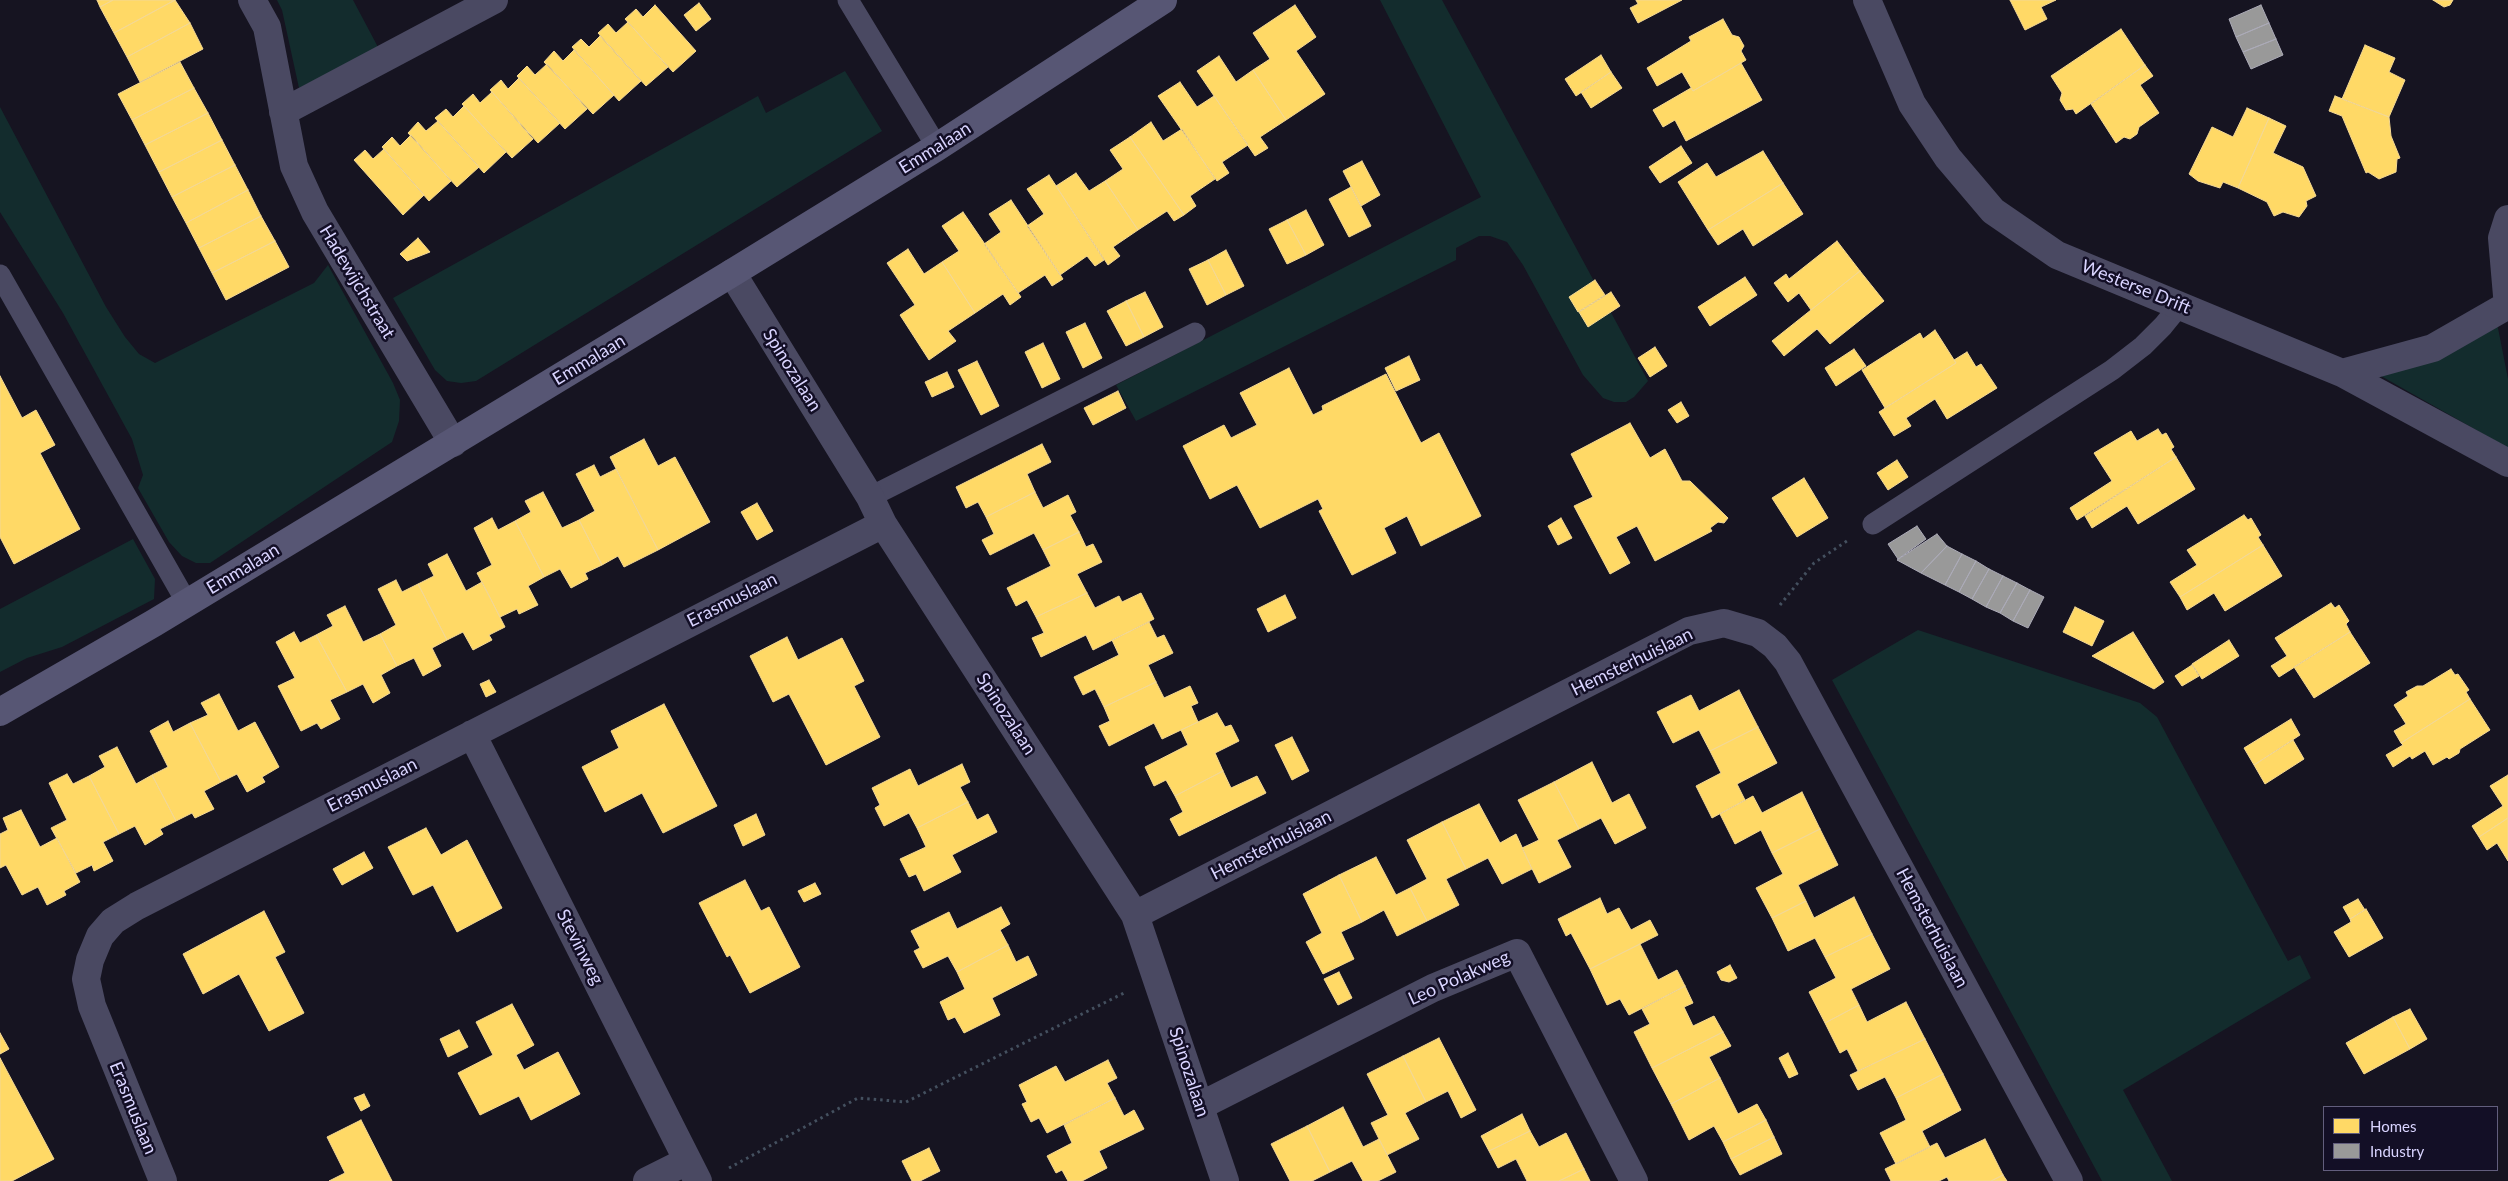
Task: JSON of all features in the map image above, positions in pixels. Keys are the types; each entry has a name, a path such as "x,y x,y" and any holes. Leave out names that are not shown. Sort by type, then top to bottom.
{"main road":[{"name":"Emmalaan","path":"3,712 453,443 732,273 937,147 1163,0"}],"street":[{"name":"Hadewijchstraat","path":"252,0 267,27 294,166 315,212 453,443"},
{"path":"283,112 494,0"},
{"name":"Westerse Drift","path":"1866,0 1912,104 1948,158 1992,211 2057,255 2342,373 2508,462"},
{"path":"2342,373 2433,348 2508,306 2502,238 2508,219"},
{"name":"Spinozalaan","path":"732,273 870,497 883,524 1135,916 1157,976 1225,1181"},
{"name":"Erasmuslaan","path":"163,1181 92,1006 86,979 90,960 100,936 113,921 138,906 883,524"},
{"name":"Hemsterhuislaan","path":"1135,916 1689,631 1724,623 1758,633 1775,646 1788,662 2069,1181"},
{"name":"Stevinweg","path":"472,734 655,1094 702,1171"},
{"name":"Leo Polakweg","path":"1200,1106 1433,988 1517,953 1634,1181"},
{"path":"647,1181 702,1171"}],"lane":[{"path":"848,0 937,147"},
{"path":"0,275 187,603"},
{"path":"1873,524 2112,370 2143,346 2180,305"},
{"path":"870,497 1195,333"}],"path":[{"path":"1758,633 1814,562 1873,524"},
{"path":"702,1171 858,1098 906,1102 1157,976"}],"green space":[{"path":"277,0 353,0 379,49 299,88 282,10"},
{"path":"1380,0 1442,0 1648,381 1634,397 1626,402 1614,402 1603,398 1583,375 1523,265 1507,242 1490,236 1479,236 1456,248 1456,260 1136,421 1116,385 1481,197"},
{"path":"845,71 882,131 476,381 461,383 447,381 435,370 393,298 758,96 766,113"},
{"path":"0,107 106,307 125,337 139,354 155,363 314,283 328,265 393,383 400,400 399,421 392,442 210,563 196,563 182,556 169,542 138,488 143,475 132,439 63,313 0,212"},
{"path":"2497,323 2508,379 2508,448 2381,376"},
{"path":"133,539 155,579 154,599 62,647 27,658 0,672 0,609"},
{"path":"1918,630 2140,703 2157,717 2288,961 2300,955 2311,978 2123,1090 2172,1181 2102,1181 1832,680"}],"building: Homes":[{"path":"97,0 113,0 100,7"},
{"path":"113,0 175,0 114,33 100,7"},
{"path":"175,0 190,23 127,57 114,33"},
{"path":"1636,0 1682,0 1638,23 1630,8 1638,4"},
{"path":"2010,0 2056,0 2041,7 2047,19 2025,30"},
{"path":"2433,0 2453,0 2450,5 2444,7"},
{"path":"699,3 711,19 696,31 684,15"},
{"path":"655,5 696,51 673,72 625,19 636,9 643,17"},
{"path":"1295,5 1316,37 1296,51 1325,94 1286,120 1253,70 1270,59 1253,33"},
{"path":"1723,19 1732,35 1739,37 1744,46 1741,51 1746,60 1693,91 1682,72 1657,86 1647,68 1691,41 1689,37"},
{"path":"628,22 668,67 646,86 598,33 608,24 616,33"},
{"path":"190,23 203,49 140,82 127,57"},
{"path":"2121,29 2145,65 2076,114 2073,109 2066,110 2060,100 2062,93 2051,76"},
{"path":"600,36 641,81 619,101 572,47 581,39 589,47"},
{"path":"2365,45 2395,58 2389,72 2405,80 2389,117 2342,99"},
{"path":"574,50 614,95 593,114 544,62 554,51 563,61"},
{"path":"1601,55 1611,72 1576,96 1565,79"},
{"path":"1219,56 1236,82 1253,70 1286,120 1260,137 1268,148 1255,156 1197,71"},
{"path":"180,62 194,88 132,120 118,94"},
{"path":"1741,63 1762,100 1686,141 1675,120 1663,127 1653,110 1691,88 1693,91"},
{"path":"547,64 587,109 565,129 517,76 527,66 535,75"},
{"path":"2145,65 2153,76 2140,85 2159,113 2139,127 2137,134 2130,139 2124,137 2116,143 2091,104"},
{"path":"1611,72 1622,88 1591,108 1581,92"},
{"path":"519,78 560,123 538,143 490,90 501,80 508,89"},
{"path":"1180,82 1197,107 1214,96 1248,145 1222,162 1229,173 1217,181 1158,96"},
{"path":"194,88 208,113 145,145 132,120"},
{"path":"492,92 533,139 512,158 462,104 473,94 480,103"},
{"path":"2335,96 2389,117 2391,136 2400,158 2397,159 2396,172 2379,179 2368,172 2366,173 2342,116 2329,111"},
{"path":"464,106 506,152 484,173 435,118 446,109 453,117"},
{"path":"2247,108 2269,118 2238,188 2223,182 2220,188 2198,181 2189,174 2212,127 2233,137"},
{"path":"208,113 222,140 159,172 145,145"},
{"path":"2269,118 2286,126 2273,153 2303,167 2316,196 2306,201 2307,206 2299,217 2283,212 2274,216 2267,202 2238,188"},
{"path":"438,121 479,167 457,187 408,133 418,122 426,131"},
{"path":"1151,122 1163,141 1182,129 1215,179 1190,196 1196,206 1184,215 1130,137"},
{"path":"411,135 451,181 429,201 382,147 392,137 400,146"},
{"path":"1130,137 1184,215 1174,221 1167,211 1138,230 1105,181 1123,169 1110,150"},
{"path":"222,140 235,165 172,197 159,172"},
{"path":"1681,146 1692,163 1660,183 1649,167"},
{"path":"384,149 424,195 403,215 354,160 365,150 373,159"},
{"path":"1763,151 1783,183 1708,230 1678,182 1707,163 1716,177"},
{"path":"1362,161 1380,195 1361,206 1343,171"},
{"path":"235,165 248,190 186,223 172,197"},
{"path":"1076,173 1089,191 1105,181 1138,230 1113,247 1120,256 1108,265 1056,186"},
{"path":"1049,175 1104,260 1095,266 1087,256 1060,275 1027,226 1044,214 1027,189"},
{"path":"1783,183 1803,214 1753,246 1743,229 1718,245 1708,230"},
{"path":"1351,187 1371,226 1349,237 1329,199"},
{"path":"248,190 261,216 199,248 186,223"},
{"path":"1011,200 1063,279 1052,286 1045,275 1018,293 984,244 1001,232 989,214"},
{"path":"1306,210 1324,245 1306,255 1287,220"},
{"path":"963,212 1021,297 1010,305 1003,294 975,313 942,262 959,251 942,226"},
{"path":"261,216 275,241 212,273 199,248"},
{"path":"1287,220 1306,255 1287,264 1269,229"},
{"path":"418,238 430,252 407,261 400,254"},
{"path":"275,241 289,267 226,300 212,273"},
{"path":"1837,241 1860,271 1811,310 1799,293 1788,302 1774,283 1786,274 1789,279"},
{"path":"908,249 924,274 942,262 975,313 948,331 956,341 929,360 900,315 915,305 887,263"},
{"path":"1226,250 1244,286 1226,295 1208,260"},
{"path":"1208,260 1226,295 1207,305 1189,269"},
{"path":"1860,271 1884,301 1830,344 1817,329 1784,356 1772,341"},
{"path":"1745,277 1757,295 1710,326 1698,307"},
{"path":"1595,280 1605,295 1578,312 1569,297"},
{"path":"1145,292 1163,327 1144,337 1126,301"},
{"path":"1611,292 1620,306 1588,327 1579,312"},
{"path":"1126,301 1144,337 1126,346 1107,311"},
{"path":"1085,323 1102,358 1083,368 1066,332"},
{"path":"1935,330 1956,363 1885,408 1862,370 1920,333 1923,339"},
{"path":"1043,343 1060,379 1042,388 1025,352"},
{"path":"1655,347 1667,366 1650,377 1638,358"},
{"path":"1854,349 1866,366 1836,386 1825,368"},
{"path":"1967,352 1976,367 1981,364 1997,388 1947,419 1935,399 1906,418 1911,426 1894,436 1879,412 1956,363 1954,360"},
{"path":"1409,356 1420,380 1396,391 1385,368"},
{"path":"977,361 999,406 981,415 958,370"},
{"path":"1289,368 1313,415 1323,410 1322,406 1386,374 1421,443 1439,433 1481,516 1421,546 1407,516 1384,528 1396,553 1352,575 1319,511 1323,509 1318,499 1260,528 1237,485 1210,499 1183,446 1224,425 1231,438 1257,425 1240,393"},
{"path":"947,372 954,387 932,397 925,382"},
{"path":"0,376 22,418 36,410 55,445 40,453 80,529 14,564 0,537"},
{"path":"1118,391 1126,408 1093,425 1084,408"},
{"path":"1681,402 1689,416 1677,423 1668,410"},
{"path":"1630,423 1650,458 1665,449 1682,481 1690,481 1728,518 1724,523 1718,522 1710,528 1712,531 1655,561 1637,526 1616,537 1630,563 1610,574 1574,506 1593,497 1571,454"},
{"path":"2158,429 2162,435 2166,433 2174,447 2171,449 2176,457 2077,520 2070,508 2112,481 2094,453 2131,431 2137,441"},
{"path":"644,439 658,466 675,457 710,522 658,550 610,457"},
{"path":"1042,444 1051,462 1027,474 1035,492 986,517 978,502 966,508 956,487"},
{"path":"2176,457 2195,489 2138,524 2127,506 2092,528 2085,516"},
{"path":"1897,460 1908,477 1888,490 1877,473"},
{"path":"594,465 600,477 616,469 658,550 624,567 618,556 602,565 579,520 595,511 576,474"},
{"path":"1804,478 1828,518 1797,537 1772,498"},
{"path":"543,492 562,528 579,520 602,565 585,573 588,579 571,588 560,569 544,577 515,521 531,512 525,501"},
{"path":"1035,492 1043,508 1068,495 1076,512 1070,515 1079,532 1043,550 1034,533 990,555 982,540 994,534 986,517"},
{"path":"757,503 773,531 757,540 741,512"},
{"path":"2244,515 2248,520 2251,518 2261,535 2258,537 2263,545 2180,597 2170,582 2197,565 2187,550"},
{"path":"492,518 498,530 515,521 544,577 528,586 538,605 519,614 517,609 500,617 477,573 492,565 474,528"},
{"path":"1561,518 1572,538 1558,545 1548,526"},
{"path":"1079,532 1086,547 1093,544 1102,562 1077,574 1087,593 1036,617 1027,600 1016,606 1007,588 1051,566 1043,550"},
{"path":"2263,545 2282,576 2225,611 2214,593 2187,610 2180,597"},
{"path":"447,554 466,591 482,582 505,627 489,635 492,640 473,650 463,632 447,640 418,584 434,576 428,564"},
{"path":"396,580 402,592 418,584 447,640 432,648 441,666 423,676 414,658 397,666 380,634 396,625 378,589"},
{"path":"1087,593 1095,608 1119,596 1122,602 1141,593 1154,619 1093,650 1086,635 1041,657 1032,638 1044,633 1036,617"},
{"path":"1285,595 1296,618 1268,632 1257,609"},
{"path":"2331,603 2335,608 2339,605 2349,621 2346,624 2350,632 2279,677 2271,666 2287,656 2275,638"},
{"path":"345,606 363,642 380,634 397,666 381,675 390,693 373,703 363,684 347,692 316,635 333,626 327,615"},
{"path":"2075,607 2104,621 2092,646 2063,632"},
{"path":"1149,622 1157,638 1164,635 1173,653 1148,665 1156,682 1104,707 1095,689 1083,695 1074,677 1119,655 1112,640"},
{"path":"294,632 300,643 316,635 347,692 330,700 340,719 321,729 317,723 301,731 278,686 295,678 276,642"},
{"path":"2133,632 2164,682 2154,689 2092,656"},
{"path":"2350,632 2370,663 2314,698 2294,667"},
{"path":"787,637 798,660 842,638 864,681 854,686 880,737 826,765 789,694 773,702 750,656"},
{"path":"2229,640 2239,656 2202,679 2192,664"},
{"path":"2192,665 2199,676 2182,686 2175,676"},
{"path":"2451,669 2455,675 2458,674 2469,690 2466,692 2470,699 2401,743 2394,731 2406,724 2394,705 2408,696 2406,692 2417,686 2423,686"},
{"path":"489,680 496,692 486,697 480,684"},
{"path":"1156,682 1164,698 1190,686 1198,703 1191,706 1198,722 1162,739 1154,723 1109,746 1099,726 1110,721 1104,707"},
{"path":"1739,690 1758,727 1710,751 1699,730 1673,743 1657,712 1691,695 1699,711"},
{"path":"219,694 238,731 255,722 279,767 262,777 265,782 247,792 237,774 221,782 190,723 208,715 201,703"},
{"path":"2470,699 2490,730 2460,749 2459,753 2449,759 2447,757 2433,765 2425,751 2412,759 2410,756 2393,767 2386,755 2403,745 2401,743"},
{"path":"664,704 717,806 663,833 642,793 605,812 582,767 619,748 611,731"},
{"path":"1217,713 1225,727 1231,725 1239,741 1215,753 1223,771 1175,796 1166,780 1154,786 1145,767 1188,745 1181,730"},
{"path":"2291,719 2300,735 2254,765 2244,748"},
{"path":"168,721 173,732 190,723 221,782 204,791 214,809 195,818 192,813 176,821 152,775 168,767 150,731"},
{"path":"1758,727 1777,763 1737,784 1745,800 1712,818 1696,786 1721,773 1710,751"},
{"path":"1292,737 1309,771 1292,780 1275,745"},
{"path":"2293,740 2304,759 2265,784 2254,765"},
{"path":"117,747 136,784 152,775 176,821 160,829 163,834 145,845 135,826 119,834 89,776 105,767 99,756"},
{"path":"1592,762 1612,803 1629,794 1646,828 1615,844 1601,818 1579,829 1554,782"},
{"path":"962,764 970,782 960,787 968,802 917,828 909,813 884,826 875,808 880,805 872,788 910,769 918,786"},
{"path":"1223,771 1231,788 1257,776 1266,793 1179,836 1170,819 1183,812 1175,796"},
{"path":"67,774 73,784 89,776 119,834 103,842 113,861 94,871 92,865 76,873 51,828 67,820 49,783"},
{"path":"2508,775 2508,818 2479,837 2472,826 2503,806 2490,786"},
{"path":"1554,782 1579,829 1557,840 1571,867 1539,883 1522,848 1539,840 1518,800"},
{"path":"1802,792 1820,829 1772,853 1761,830 1735,844 1720,814 1753,796 1762,813"},
{"path":"968,802 977,820 988,814 997,832 952,855 961,872 924,891 916,874 909,877 900,859 926,847 917,828"},
{"path":"1479,804 1500,843 1516,834 1532,869 1502,884 1488,858 1466,869 1442,822"},
{"path":"21,810 40,847 57,838 80,882 64,891 66,895 47,905 38,887 22,895 6,865 0,868 0,834 8,830 3,818"},
{"path":"756,814 765,835 743,846 734,825"},
{"path":"2508,818 2508,861 2497,843 2487,850 2479,837"},
{"path":"1442,822 1466,869 1446,879 1459,905 1427,921 1410,888 1427,879 1407,840"},
{"path":"426,828 441,855 467,840 502,908 457,932 433,885 413,895 388,847"},
{"path":"1820,829 1838,865 1798,885 1806,901 1772,918 1756,888 1783,874 1772,853"},
{"path":"364,852 373,868 342,885 333,869"},
{"path":"1376,857 1396,895 1410,888 1427,921 1397,936 1384,910 1362,922 1339,875"},
{"path":"1339,875 1362,922 1341,932 1354,959 1323,974 1306,942 1322,933 1303,894"},
{"path":"745,880 761,911 769,907 800,967 750,993 730,955 727,957 699,903"},
{"path":"815,883 821,894 804,902 798,891"},
{"path":"1854,897 1872,934 1825,957 1815,938 1788,951 1772,918 1806,901 1814,918"},
{"path":"1600,898 1607,914 1619,908 1631,930 1650,920 1658,935 1590,969 1571,933 1566,936 1558,919"},
{"path":"2358,899 2365,910 2350,919 2343,907"},
{"path":"1001,907 1010,924 1000,930 1008,945 957,972 948,956 923,968 914,951 920,948 911,931 949,912 957,929"},
{"path":"2366,909 2383,938 2349,957 2334,932 2351,922 2350,919"},
{"path":"264,911 285,952 275,957 304,1013 269,1031 239,974 203,994 183,954"},
{"path":"1872,934 1890,969 1851,989 1859,1005 1825,1023 1809,992 1836,978 1825,957"},
{"path":"1640,944 1658,980 1677,970 1685,986 1629,1015 1620,999 1607,1005 1590,969"},
{"path":"1008,945 1016,962 1028,956 1037,975 992,998 1000,1015 964,1033 955,1017 948,1020 940,1002 965,989 957,972"},
{"path":"1730,965 1737,978 1729,982 1721,980 1717,972"},
{"path":"1339,972 1352,998 1338,1005 1324,979"},
{"path":"1685,986 1693,1003 1684,1007 1693,1026 1714,1016 1723,1032 1652,1068 1634,1032 1650,1024 1642,1009"},
{"path":"1906,1002 1925,1039 1858,1071 1847,1049 1840,1053 1825,1023 1859,1005 1867,1022"},
{"path":"512,1004 534,1045 516,1055 524,1070 558,1052 580,1094 531,1120 519,1096 480,1115 458,1073 493,1055 476,1022"},
{"path":"2410,1009 2427,1039 2410,1049 2393,1017"},
{"path":"2393,1017 2410,1049 2364,1074 2346,1043"},
{"path":"459,1030 468,1047 448,1057 440,1039"},
{"path":"1723,1032 1731,1046 1709,1057 1720,1078 1671,1104 1652,1068"},
{"path":"0,1033 9,1049 0,1054"},
{"path":"1439,1038 1476,1110 1461,1118 1448,1091 1426,1102 1403,1056"},
{"path":"1925,1039 1943,1074 1896,1098 1885,1077 1858,1090 1850,1075"},
{"path":"1788,1053 1798,1074 1789,1078 1779,1058"},
{"path":"1403,1056 1426,1102 1405,1113 1419,1139 1387,1155 1371,1123 1388,1115 1367,1074"},
{"path":"0,1058 54,1159 12,1181 0,1181"},
{"path":"1108,1060 1117,1078 1107,1083 1115,1098 1047,1133 1039,1118 1031,1122 1022,1104 1027,1102 1019,1085 1056,1066 1065,1082"},
{"path":"1943,1074 1961,1110 1922,1131 1930,1147 1896,1164 1880,1133 1906,1120 1896,1098"},
{"path":"1720,1078 1738,1114 1757,1104 1766,1120 1723,1142 1714,1126 1689,1140 1671,1104"},
{"path":"364,1094 370,1106 361,1111 354,1098"},
{"path":"1115,1098 1124,1116 1134,1110 1144,1129 1099,1151 1107,1168 1082,1181 1068,1181 1062,1170 1056,1173 1047,1156 1072,1143 1064,1125"},
{"path":"1343,1107 1363,1147 1379,1139 1396,1172 1378,1181 1363,1181 1352,1161 1330,1172 1307,1126"},
{"path":"1522,1114 1530,1131 1489,1151 1481,1136"},
{"path":"361,1120 392,1181 329,1181 345,1173 327,1137"},
{"path":"1766,1120 1774,1137 1731,1159 1723,1142"},
{"path":"1307,1126 1330,1172 1312,1181 1290,1181 1271,1144"},
{"path":"1530,1131 1539,1147 1566,1133 1584,1169 1559,1181 1527,1181 1516,1159 1498,1168 1489,1151"},
{"path":"1774,1137 1782,1154 1740,1175 1731,1159"},
{"path":"1985,1139 2003,1175 1991,1181 1949,1181 1947,1177 1939,1181 1891,1181 1885,1169 1937,1143 1945,1158"},
{"path":"929,1148 940,1171 920,1181 912,1181 902,1161"},
{"path":"1584,1169 1590,1181 1559,1181"},
{"path":"2003,1175 2007,1181 1991,1181"}],"building: Industry":[{"path":"2261,5 2269,23 2236,37 2229,19"},
{"path":"2269,23 2276,39 2243,52 2236,37"},
{"path":"2276,39 2283,55 2251,69 2243,52"},
{"path":"1917,526 1926,539 1898,559 1888,544"},
{"path":"1937,534 1947,546 1921,573 1897,560"},
{"path":"1947,546 1962,554 1945,585 1921,573"},
{"path":"1962,554 1976,561 1959,592 1945,585"},
{"path":"1976,561 1989,569 1972,599 1959,592"},
{"path":"1989,569 2003,576 1986,607 1972,599"},
{"path":"2003,576 2017,583 2000,613 1986,607"},
{"path":"2017,583 2030,590 2013,621 2000,613"},
{"path":"2030,590 2044,597 2028,628 2013,621"}]}
